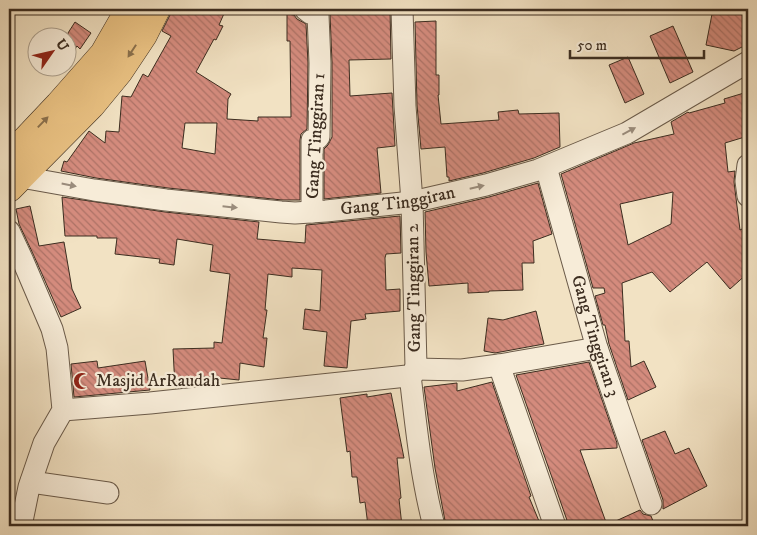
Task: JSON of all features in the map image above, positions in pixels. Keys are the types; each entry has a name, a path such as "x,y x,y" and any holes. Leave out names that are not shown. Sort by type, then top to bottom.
{"main road":[{"path":"12,172 25,141 104,54 128,9"},
{"path":"12,172 91,105 119,71 143,35 156,9"}],"street":[{"name":"Gang Tinggiran 1","path":"305,9 318,16 320,63 319,137 312,140 312,212"},
{"name":"Gang Tinggiran 2","path":"402,9 405,106 412,202 413,373 420,458 434,526"},
{"name":"Gang Tinggiran","path":"12,172 94,190 166,200 281,212 312,212 412,202 486,185 546,166 627,133 746,68"},
{"path":"748,165 746,181 748,196"},
{"name":"Gang Tinggiran 3","path":"546,166 598,348 651,504"},
{"path":"9,231 52,329 63,410 44,443 30,482 21,526"},
{"path":"63,410 150,403 413,373 462,370 598,348"},
{"path":"499,365 555,526"},
{"path":"30,482 108,493"}],"building":[{"path":"173,9 226,9 219,25 223,26 196,72 231,94 228,99 227,119 258,121 258,117 291,117 290,41 287,41 287,14 294,15 306,24 308,63 307,129 301,134 300,140 300,200 282,200 168,188 61,171 64,161 67,162 89,131 105,143 106,131 119,132 122,96 131,97 143,74 148,77 171,36 162,31","holes":["185,123 217,123 215,154 182,148"]},
{"path":"328,9 390,9 391,59 349,60 350,96 392,93 395,146 377,148 381,193 324,199 324,149 332,137 332,62 330,14"},
{"path":"713,9 748,16 748,44 734,51 706,45"},
{"path":"436,21 436,75 439,75 438,95 441,124 499,120 498,112 518,110 519,114 559,113 560,147 534,158 449,181 449,177 447,177 445,147 421,149 417,105 415,22"},
{"path":"75,22 91,33 80,49 78,47 78,28 71,28"},
{"path":"673,26 693,72 670,83 650,36"},
{"path":"628,57 644,94 625,103 609,65"},
{"path":"744,93 748,106 748,136 725,143 728,172 735,171 734,182 740,230 748,226 748,273 730,289 707,262 670,292 652,272 622,283 625,341 629,341 631,367 644,361 656,387 628,400 595,296 605,293 604,288 593,288 561,174 634,143 674,134 671,122 688,112 725,103 724,99","holes":["673,192 671,224 628,245 620,204"]},
{"path":"538,183 552,234 533,241 534,263 522,263 523,290 468,293 468,283 429,286 425,212"},
{"path":"62,197 165,212 259,222 257,239 305,243 306,225 400,216 401,253 386,254 385,258 386,290 400,289 400,311 365,314 366,319 351,321 347,368 324,366 327,332 303,329 305,309 320,311 322,270 292,268 292,277 268,274 265,310 267,310 263,338 267,338 264,367 240,363 239,380 200,376 201,385 175,388 173,349 214,348 214,342 222,343 230,274 210,271 213,245 177,239 174,265 159,263 160,259 115,254 117,238 65,236"},
{"path":"30,206 39,246 64,242 72,289 81,308 61,317 19,224 16,209"},
{"path":"536,311 544,344 495,353 484,351 488,318 503,320"},
{"path":"97,361 98,368 145,361 150,390 74,397 71,364"},
{"path":"589,362 617,443 617,448 580,450 607,525 640,510 643,514 651,516 655,526 569,526 516,375"},
{"path":"492,382 531,496 529,497 541,526 446,526 435,468 424,387 457,383 457,391"},
{"path":"391,393 404,458 397,458 402,526 368,526 365,502 360,503 357,477 352,477 350,451 347,452 340,398 367,394 367,397"},
{"path":"665,431 675,454 689,448 707,486 663,509 663,500 642,440"}],"place":[{"name":"Masjid ArRaudah","path":"82,381"}]}
